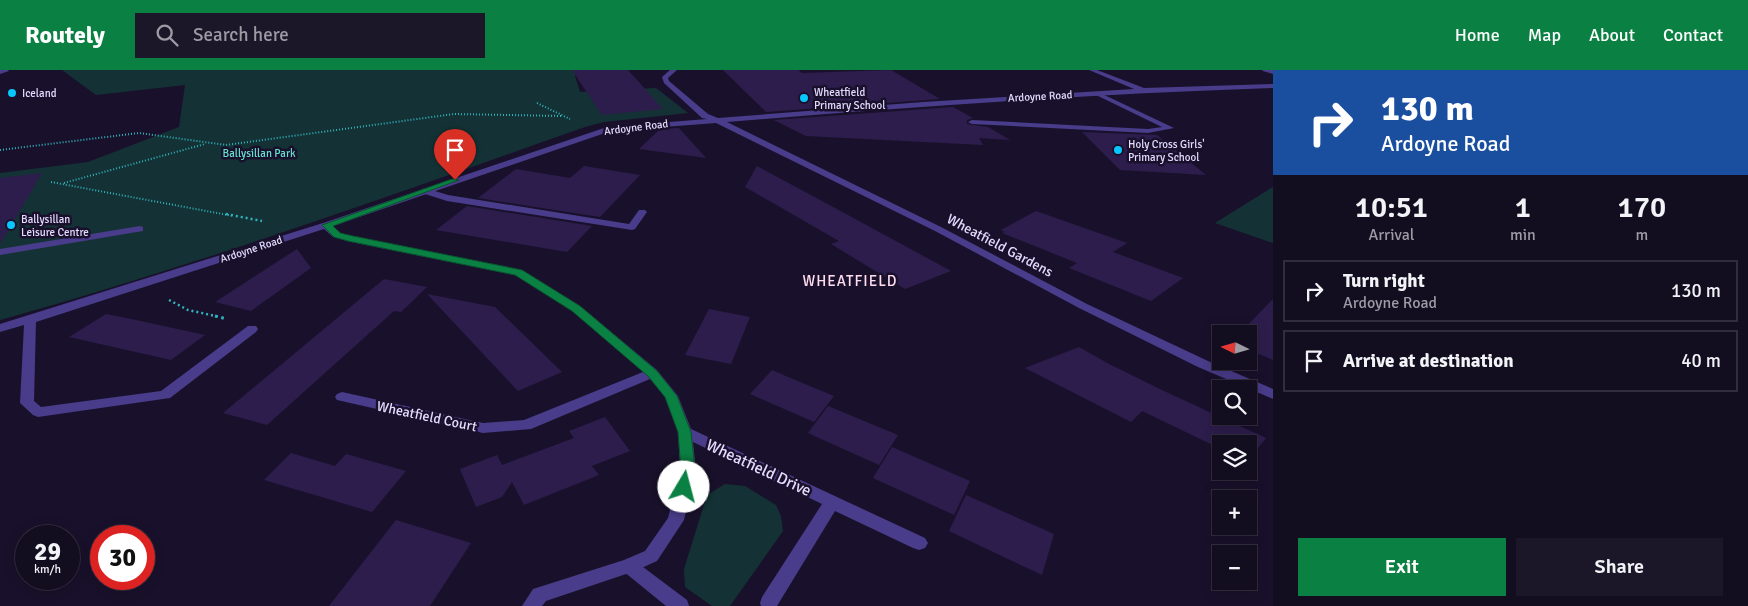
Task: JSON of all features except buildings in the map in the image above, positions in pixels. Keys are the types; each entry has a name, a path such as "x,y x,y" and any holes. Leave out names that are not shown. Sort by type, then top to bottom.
{"street":[{"name":"Wheatfield Gardens","path":"674,70 665,77 666,82 705,116 938,229 1083,306 1203,364 1273,394"},
{"path":"1092,70 1145,90"},
{"path":"1266,70 1273,72"},
{"name":"Ardoyne Road","path":"0,328 326,225 610,129 866,107 1145,90 1273,86"},
{"path":"972,122 1148,131 1170,128 1098,94"},
{"path":"425,191 447,198 632,227 642,212"},
{"name":"Wheatfield Drive","path":"326,225 337,235 351,239 518,272 576,308 652,374 671,396 685,432 688,470 676,520 651,556 630,566 540,595 531,606"},
{"path":"0,252 140,229"},
{"path":"30,320 27,403 38,412 165,395 252,329"},
{"name":"Wheatfield Court","path":"342,397 483,428 526,425 652,374"},
{"name":"Wheatfield Drive","path":"685,432 919,543"},
{"path":"769,603 832,502"},
{"path":"630,566 680,606"}],"path":[{"path":"0,150 138,133 226,145 454,114 563,116"},
{"path":"61,184 208,143"},
{"path":"51,182 264,221"},
{"path":"153,281 165,298 188,310 227,319"}],"green space":[{"name":"Ballysillan Park","path":"62,70 582,70 575,76 580,92 656,88 688,113 604,122 585,127 221,253 0,320 0,173 88,162 179,127 185,85 96,95"},
{"path":"1273,187 1273,243 1215,223"},
{"path":"725,484 745,486 776,505 781,516 783,531 730,606 712,606 685,587 684,569 707,495"}],"place":[{"name":"Iceland","path":"12,93"},
{"name":"Wheatfield Primary School","path":"804,98"},
{"name":"Holy Cross Girls' Primary School","path":"1118,150"},
{"name":"Ballysillan Leisure Centre","path":"11,225"}],"district":[{"name":"WHEATFIELD","path":"850,281"}],"route":[{"path":"455,180 326,225 337,235 351,239 518,272 576,308 631,354 671,396 685,432 688,470 684,487"}]}
